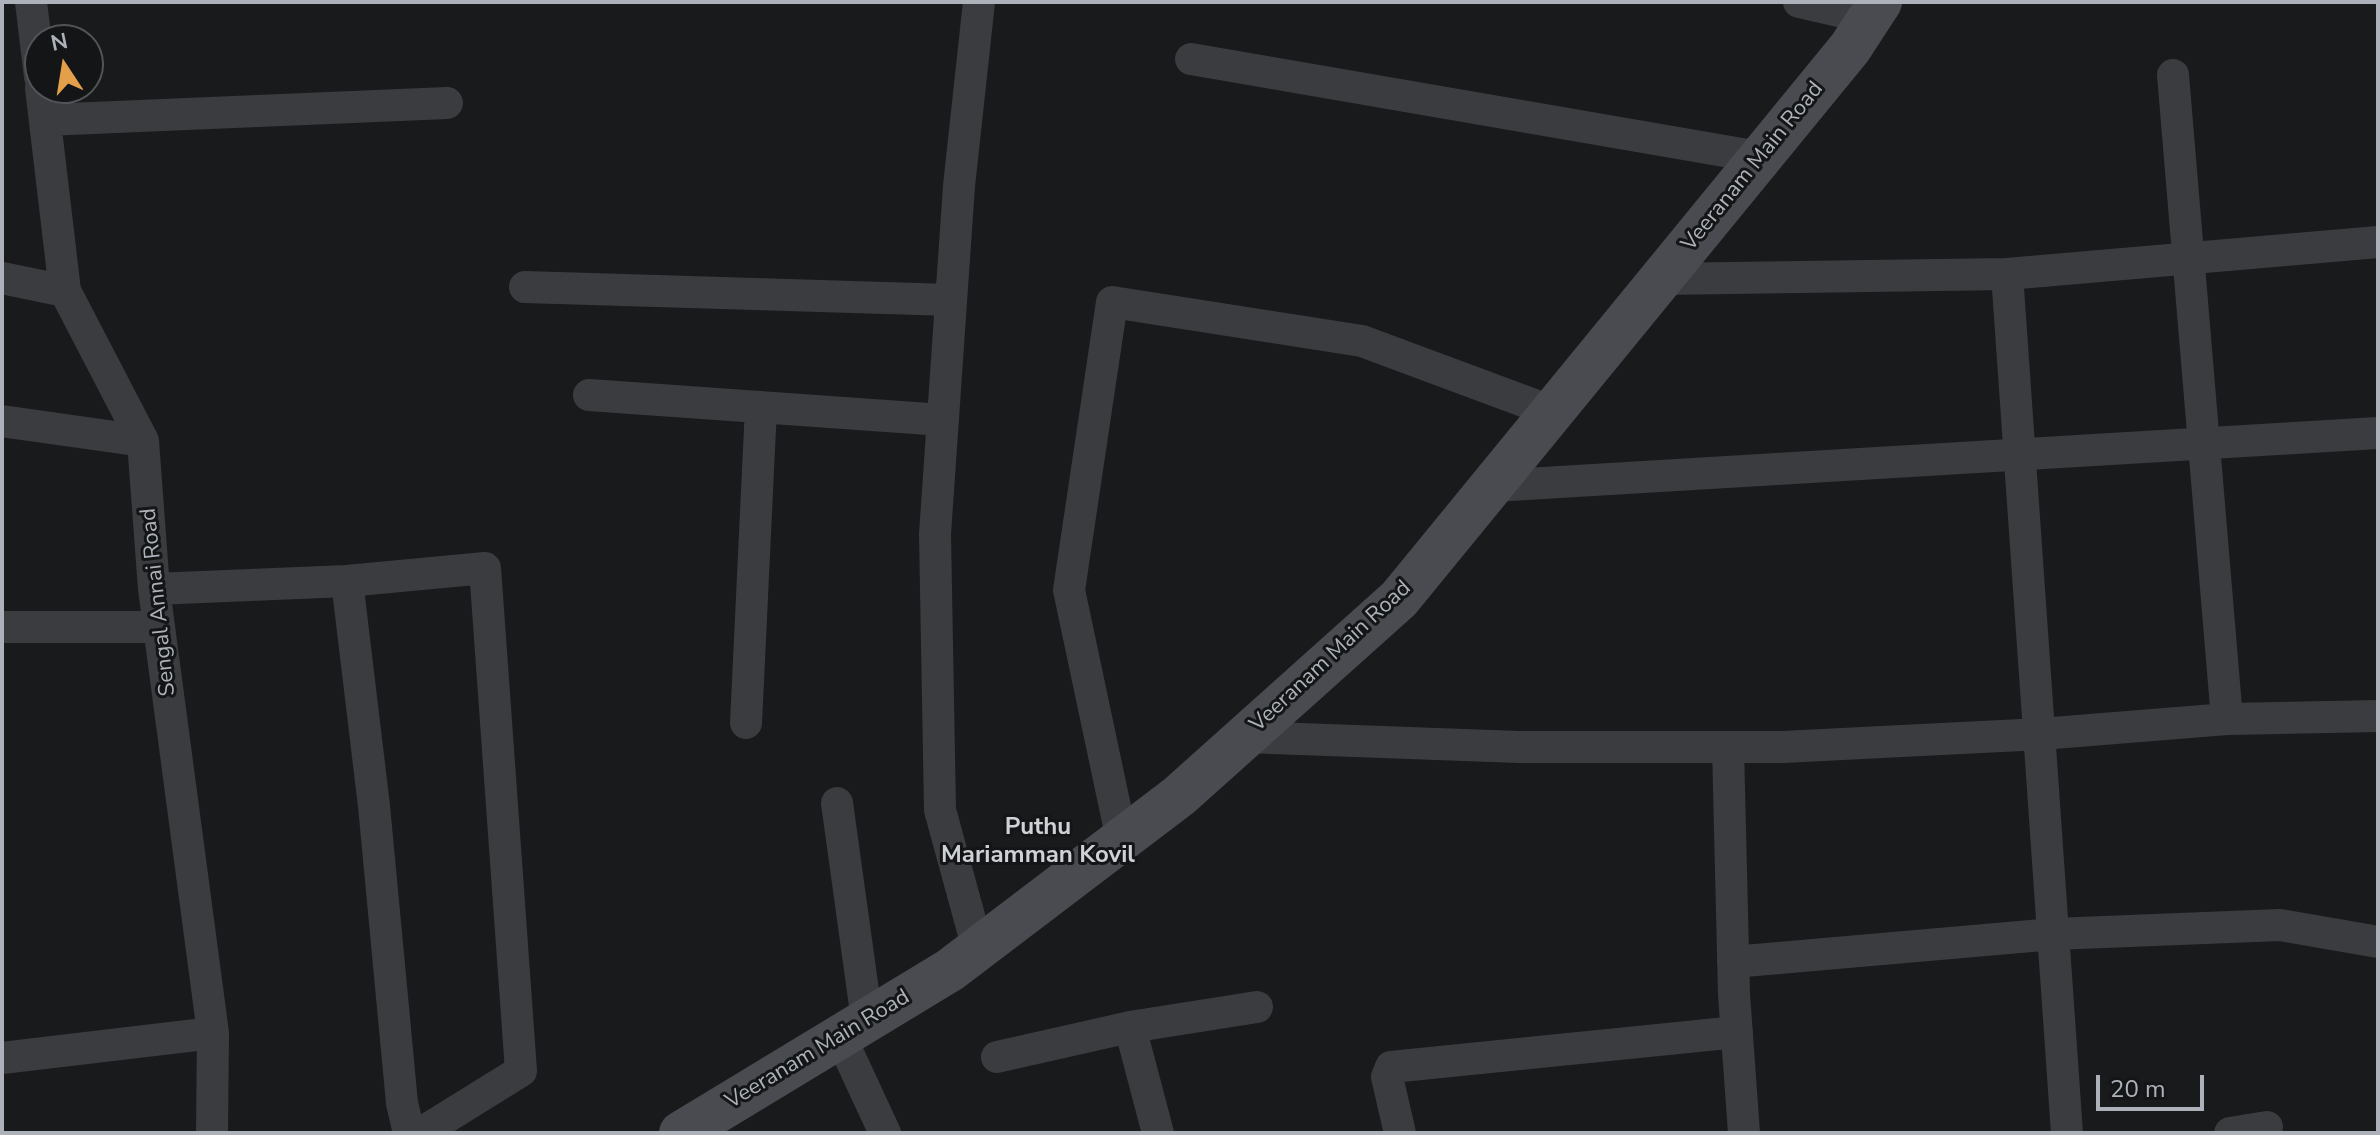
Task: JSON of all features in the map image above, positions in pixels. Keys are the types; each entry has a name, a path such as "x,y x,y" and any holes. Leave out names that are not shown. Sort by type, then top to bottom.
{"main road":[{"name":"Veeranam Main Road","path":"681,1133 950,970 1179,796 1399,599 1850,48 1875,10"}],"street":[{"path":"31,2 34,24"},
{"path":"978,949 940,810 935,534 959,186 979,2"},
{"path":"1799,2 1875,10"},
{"path":"1191,59 1759,157"},
{"path":"2173,75 2227,719"},
{"path":"45,120 447,103"},
{"name":"Sengal Annai Road","path":"43,104 65,291 143,441 154,589 213,1033 212,1133"},
{"path":"1662,279 2007,274 2378,242"},
{"path":"2007,274 2067,1133"},
{"path":"2,278 65,291"},
{"path":"525,287 951,300"},
{"path":"1122,840 1069,590 1112,302 1362,341 1553,412"},
{"path":"589,395 943,420"},
{"path":"746,723 761,407"},
{"path":"2,421 143,441"},
{"path":"1493,486 2378,433"},
{"path":"154,589 347,581 485,568 521,1071 421,1133"},
{"path":"347,581 374,806 402,1103 409,1133"},
{"path":"2,627 159,627"},
{"path":"1245,737 1519,747 1728,747 2041,734 2227,719 2378,716"},
{"path":"1728,747 1733,962 1744,1133"},
{"path":"837,803 854,1028 885,1133"},
{"path":"1733,962 2054,934 2280,925 2378,942"},
{"path":"997,1057 1130,1027 1257,1007"},
{"path":"1130,1027 1158,1133"},
{"path":"1400,1133 1387,1077 1391,1067 1737,1032"},
{"path":"2,1058 213,1033"},
{"path":"2230,1133 2267,1127"}],"district":[{"name":"Puthu Mariamman Kovil","path":"1038,842"}]}
